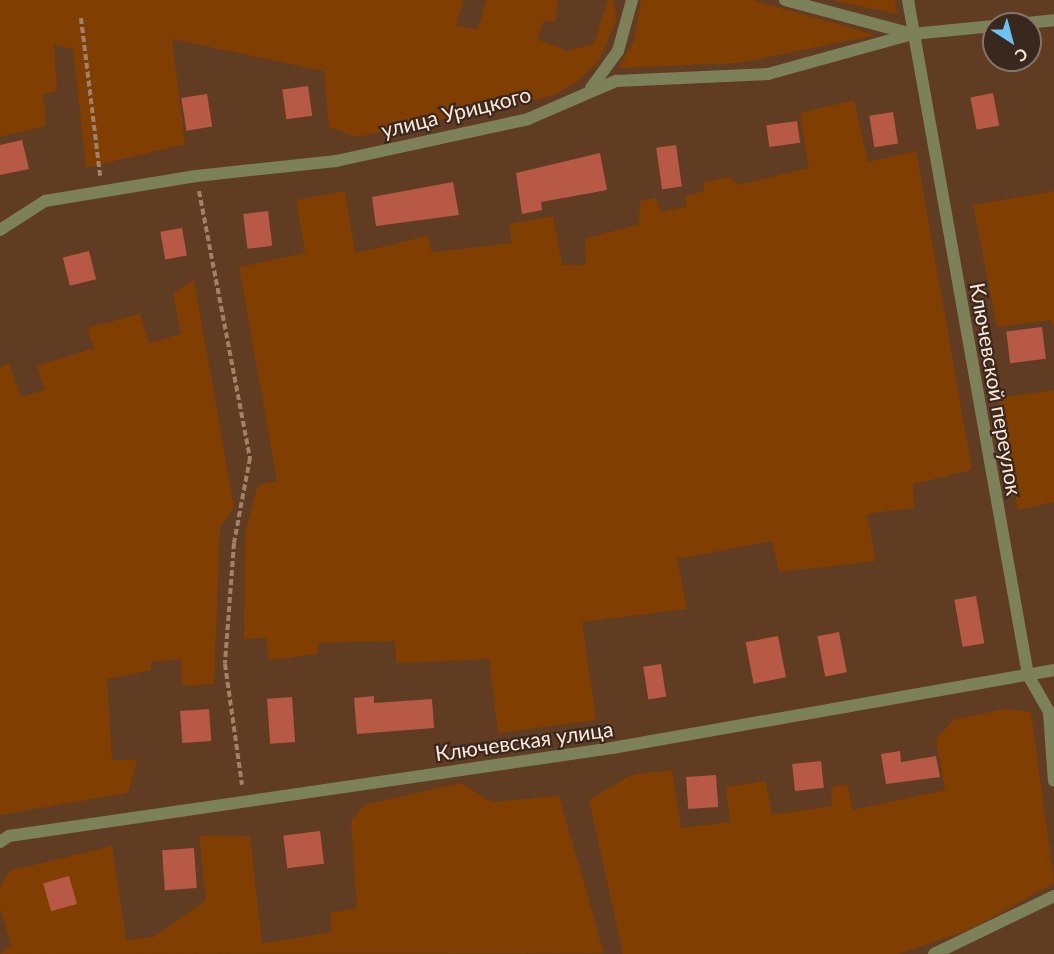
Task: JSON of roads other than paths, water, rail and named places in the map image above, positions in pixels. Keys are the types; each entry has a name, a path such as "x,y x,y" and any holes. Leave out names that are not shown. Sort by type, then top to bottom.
{"street":[{"path":"591,88 618,51 632,0"},
{"path":"785,0 912,34"},
{"name":"Ключевской переулок","path":"908,0 912,34 1028,675 1048,712 1054,781"},
{"name":"улица Урицкого","path":"0,230 45,201 196,176 336,161 528,119 591,88 616,81 768,74 912,34 982,27"},
{"name":"Ключевская улица","path":"0,842 9,836 612,748 1054,670"},
{"path":"934,954 1054,896"}]}
